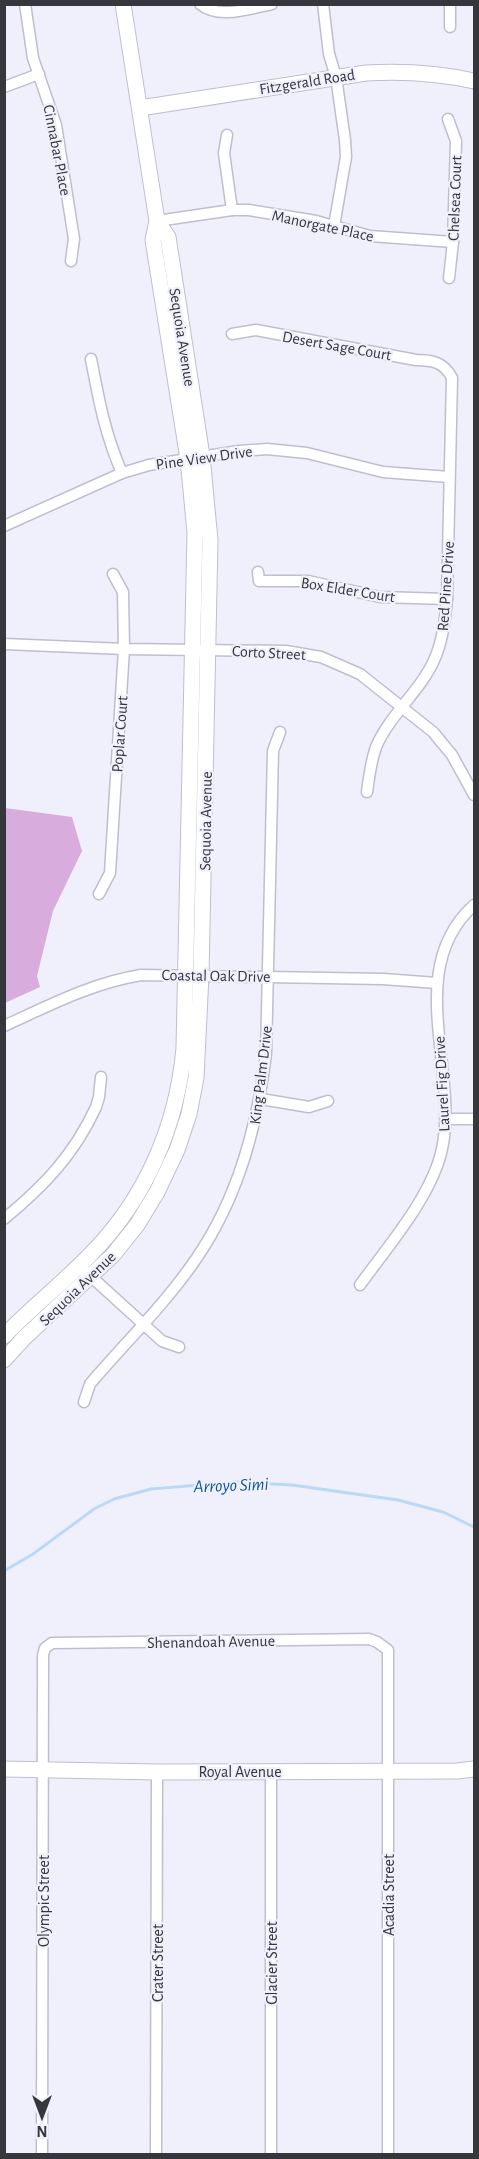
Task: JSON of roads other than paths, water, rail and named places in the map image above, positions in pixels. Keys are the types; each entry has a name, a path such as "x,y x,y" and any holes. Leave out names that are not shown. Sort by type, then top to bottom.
{"main road":[{"name":"Sequoia Avenue","path":"4,1360 52,1311 113,1255 137,1225 157,1192 177,1150 189,1114 196,1078 194,975 201,650 210,540 195,458 168,237 157,221 123,4"},
{"name":"Fitzgerald Road","path":"140,108 336,76 396,71 455,76 474,81"},
{"name":"Sequoia Avenue","path":"4,1336 80,1265 124,1216 138,1195 162,1145 171,1118 182,1072 194,975"},
{"name":"Royal Avenue","path":"4,1769 157,1772 457,1771 474,1769"}],"street":[{"name":"Cinnabar Place","path":"25,4 30,46 56,125 74,239 71,261"},
{"path":"200,4 205,8 223,13 272,4"},
{"path":"323,4 329,54 336,76 344,129 346,157 334,226"},
{"path":"450,4 450,27"},
{"path":"4,87 39,74"},
{"name":"Chelsea Court","path":"448,119 456,141 453,242 449,278"},
{"path":"227,135 224,153 232,210"},
{"name":"Manorgate Place","path":"157,221 232,210 249,210 334,226 370,236 453,242"},
{"name":"Desert Sage Court","path":"232,334 256,330 416,360 430,360 441,364"},
{"path":"91,359 102,421 122,473"},
{"name":"Red Pine Drive","path":"367,792 376,747 386,729 423,681 435,658 444,630 447,599 453,384 449,373 441,364"},
{"name":"Pine View Drive","path":"4,526 122,473 149,465 267,449 307,453 383,472 449,477"},
{"name":"Box Elder Court","path":"258,572 258,581 308,581 380,597 447,599"},
{"name":"Poplar Court","path":"99,894 110,873 124,649 123,592 113,574"},
{"name":"Corto Street","path":"4,644 124,649 286,651 321,657 360,674 433,732 452,755 474,795"},
{"name":"King Palm Drive","path":"84,1402 90,1384 196,1259 230,1199 252,1137 261,1099 266,1054 273,752 280,732"},
{"name":"Laurel Fig Drive","path":"360,1285 430,1183 442,1151 446,1119 437,983 448,942 456,927 474,905"},
{"name":"Coastal Oak Drive","path":"4,1026 75,993 114,980 141,975 383,979 437,983"},
{"path":"4,1204 8,1216 64,1162 96,1107 101,1077"},
{"path":"261,1099 309,1107 328,1101"},
{"path":"446,1119 474,1119"},
{"path":"80,1265 141,1324 162,1341 179,1347"},
{"name":"Shenandoah Avenue","path":"45,1647 52,1642 369,1639 377,1642"},
{"name":"Acadia Street","path":"377,1642 388,1650 388,2154"},
{"name":"Olympic Street","path":"42,2154 42,1770 43,1655 45,1647"},
{"name":"Glacier Street","path":"271,1771 271,2154"},
{"name":"Crater Street","path":"156,2154 157,1772"}],"waterway":[{"name":"Arroyo Simi","path":"4,1571 33,1554 94,1509 114,1499 151,1489 236,1482 292,1485 398,1500 443,1512 474,1527"}]}
